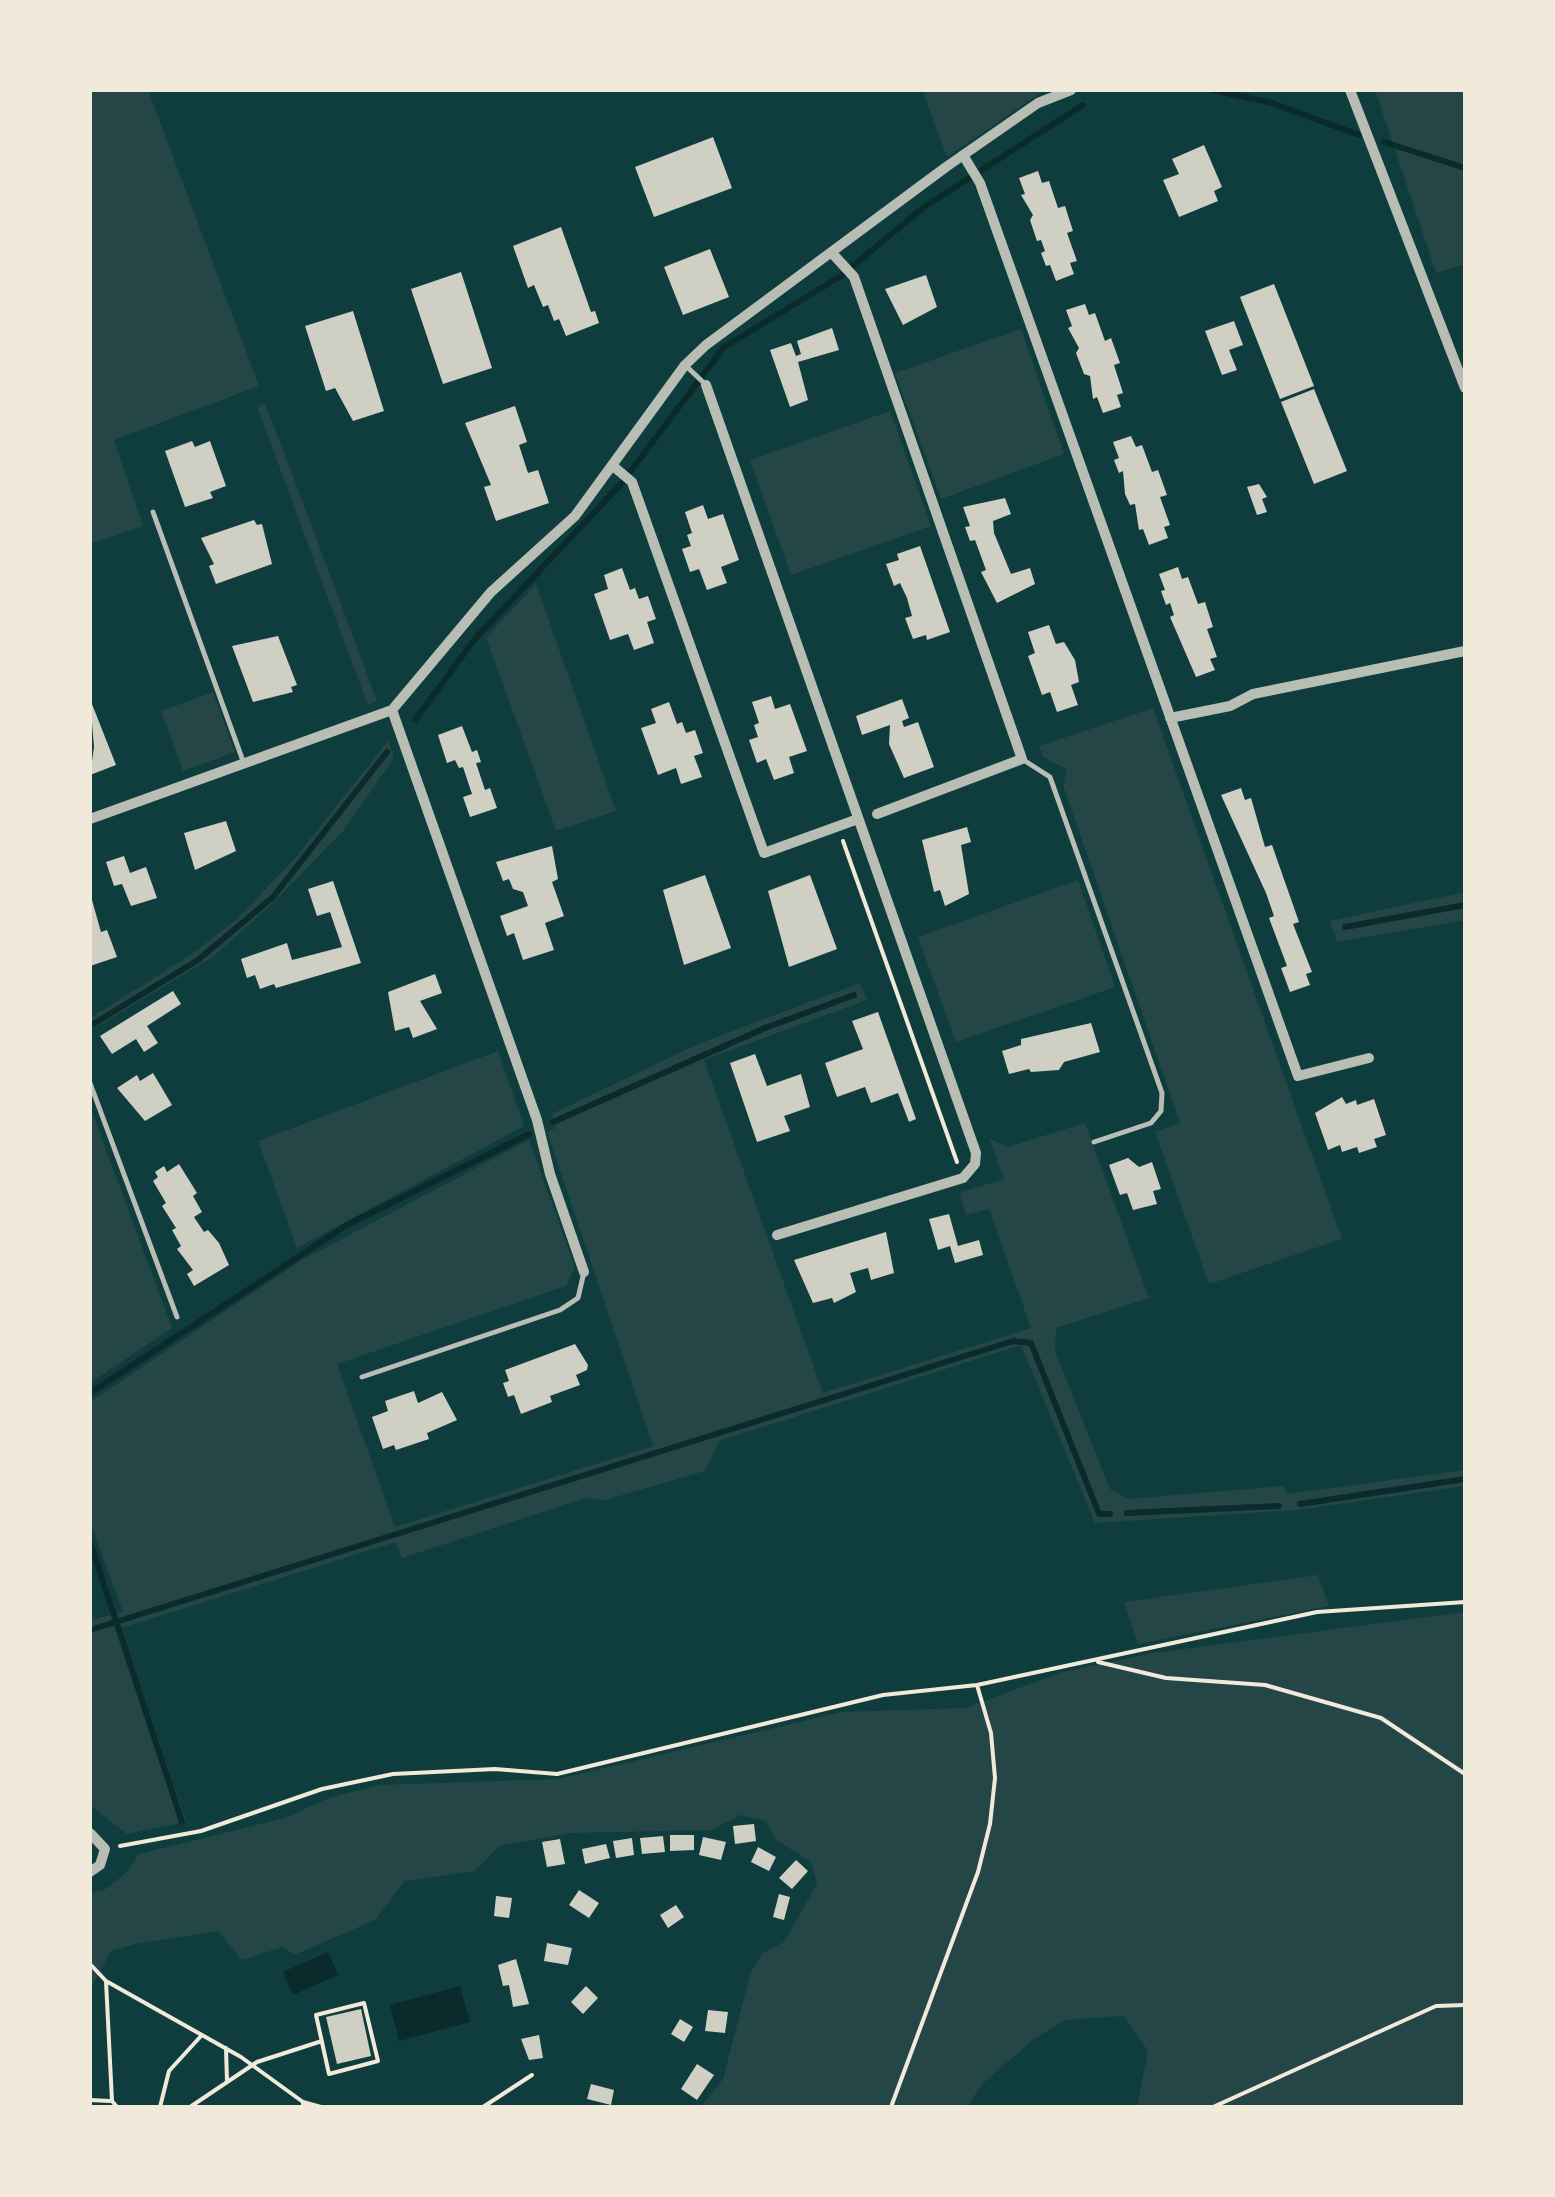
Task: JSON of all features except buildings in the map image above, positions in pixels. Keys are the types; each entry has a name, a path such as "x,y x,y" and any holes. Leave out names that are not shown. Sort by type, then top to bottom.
{"street":[{"path":"90,819 392,710 491,592 548,545 615,468 689,368 832,253 966,160 1038,103 1071,90"},
{"path":"1350,90 1465,388"},
{"path":"966,160 980,183 1298,1076 1369,1058"},
{"path":"832,253 854,277 1022,759 878,814"},
{"path":"706,384 976,1147 974,1164 963,1178 777,1235"},
{"path":"615,468 632,482 764,853 858,820"},
{"path":"1170,718 1230,706 1253,694 1465,651"},
{"path":"392,710 537,1120 584,1272"},
{"path":"90,1833 105,1848 100,1865 90,1872"}],"lane":[{"path":"689,368 706,384"},
{"path":"153,512 244,764"},
{"path":"1022,759 1050,777 1162,1092 1162,1111 1151,1123 1094,1142"},
{"path":"90,1083 177,1317"},
{"path":"362,1377 560,1310 578,1298 584,1272"}],"path":[{"path":"838,827 954,1155"},
{"path":"105,1848 201,1831 322,1789 393,1774 496,1769 557,1774 882,1695 976,1685 1317,1612 1465,1602"},
{"path":"1095,1661 1166,1678 1265,1685 1381,1718 1465,1774"},
{"path":"891,2107 978,1872 990,1824 995,1778 991,1733 976,1685"},
{"path":"90,1964 106,1981 226,2048 303,2105 322,2107"},
{"path":"106,1981 112,2102"},
{"path":"364,2003 378,2060 329,2074 320,2032 316,2015 364,2003"},
{"path":"1213,2107 1436,2006 1465,2006"},
{"path":"320,2032 329,2029"},
{"path":"160,2107 169,2071 203,2034"},
{"path":"190,2107 273,2056 322,2041"},
{"path":"226,2048 227,2082"},
{"path":"325,2054 334,2052"},
{"path":"483,2107 532,2075"},
{"path":"90,2100 112,2102 117,2107"}],"shaded area":[{"path":"90,90 148,90 259,386 114,440 143,526 90,544"},
{"path":"922,90 1045,90 947,157"},
{"path":"1375,90 1465,90 1465,264 1436,273"},
{"path":"1021,329 1064,454 941,499 895,373"},
{"path":"265,403 377,701 368,705 257,406"},
{"path":"890,411 931,526 791,575 750,460"},
{"path":"536,584 616,811 556,831 486,637"},
{"path":"213,692 235,752 183,771 161,711"},
{"path":"1153,708 1342,1239 1209,1284 1155,1132 1180,1123 1063,785 1067,769 1043,757 1039,746"},
{"path":"388,741 394,758 343,831 272,904 214,956 90,1031 90,1018 192,954 237,919 296,857"},
{"path":"1078,880 1115,987 956,1042 918,937"},
{"path":"1465,892 1465,920 1337,942 1330,921"},
{"path":"860,983 867,1000 704,1060 823,1393 1031,1328 989,1209 966,1215 959,1193 1004,1179 989,1138 1008,1147 1085,1123 1149,1298 1056,1328 1055,1351 1110,1489 1128,1499 1284,1486 1287,1494 1465,1470 1465,1486 1296,1510 1095,1523 1021,1345 719,1441 705,1471 605,1500 585,1498 402,1558 396,1542 121,1628 186,1822 127,1834 90,1805 90,1620 123,1612 90,1522 90,1402 300,1261 529,1140 575,1267 566,1286 337,1364 395,1527 653,1446 547,1132 556,1128 552,1114 698,1044"},
{"path":"498,1051 524,1126 297,1248 258,1141"},
{"path":"90,1106 172,1328 90,1383"},
{"path":"1318,1575 1329,1606 1138,1644 1124,1602"},
{"path":"1465,1612 1465,2107 1137,2107 1148,2051 1124,2016 1065,2020 1033,2040 982,2084 967,2107 701,2107 723,2079 751,1971 763,1953 784,1942 817,1884 811,1862 776,1840 766,1821 740,1815 712,1830 570,1833 499,1846 475,1871 405,1881 375,1920 294,1955 283,1947 242,1960 218,1931 135,1944 111,1951 90,1990 90,1893 104,1890 126,1873 139,1854 285,1818 329,1798 380,1785 558,1779 842,1712 965,1708 1063,1672 1153,1653"},
{"path":"328,1952 338,1975 293,1995 283,1972"},
{"path":"460,1986 470,2022 399,2041 390,2005"}],"waterway":[{"path":"1213,90 1272,103 1359,135"},
{"path":"415,720 474,640 621,484 724,347 841,276 924,207 1083,105"},
{"path":"1384,142 1465,168"},
{"path":"90,1026 198,960 273,897 387,752"},
{"path":"1345,927 1465,905"},
{"path":"553,1122 765,1028 854,995"},
{"path":"90,1393 347,1225 529,1134"},
{"path":"90,1630 1013,1341 1031,1343 1099,1514 1110,1514"},
{"path":"1300,1504 1465,1479"},
{"path":"1127,1513 1279,1506"},
{"path":"90,1542 182,1822"}]}
